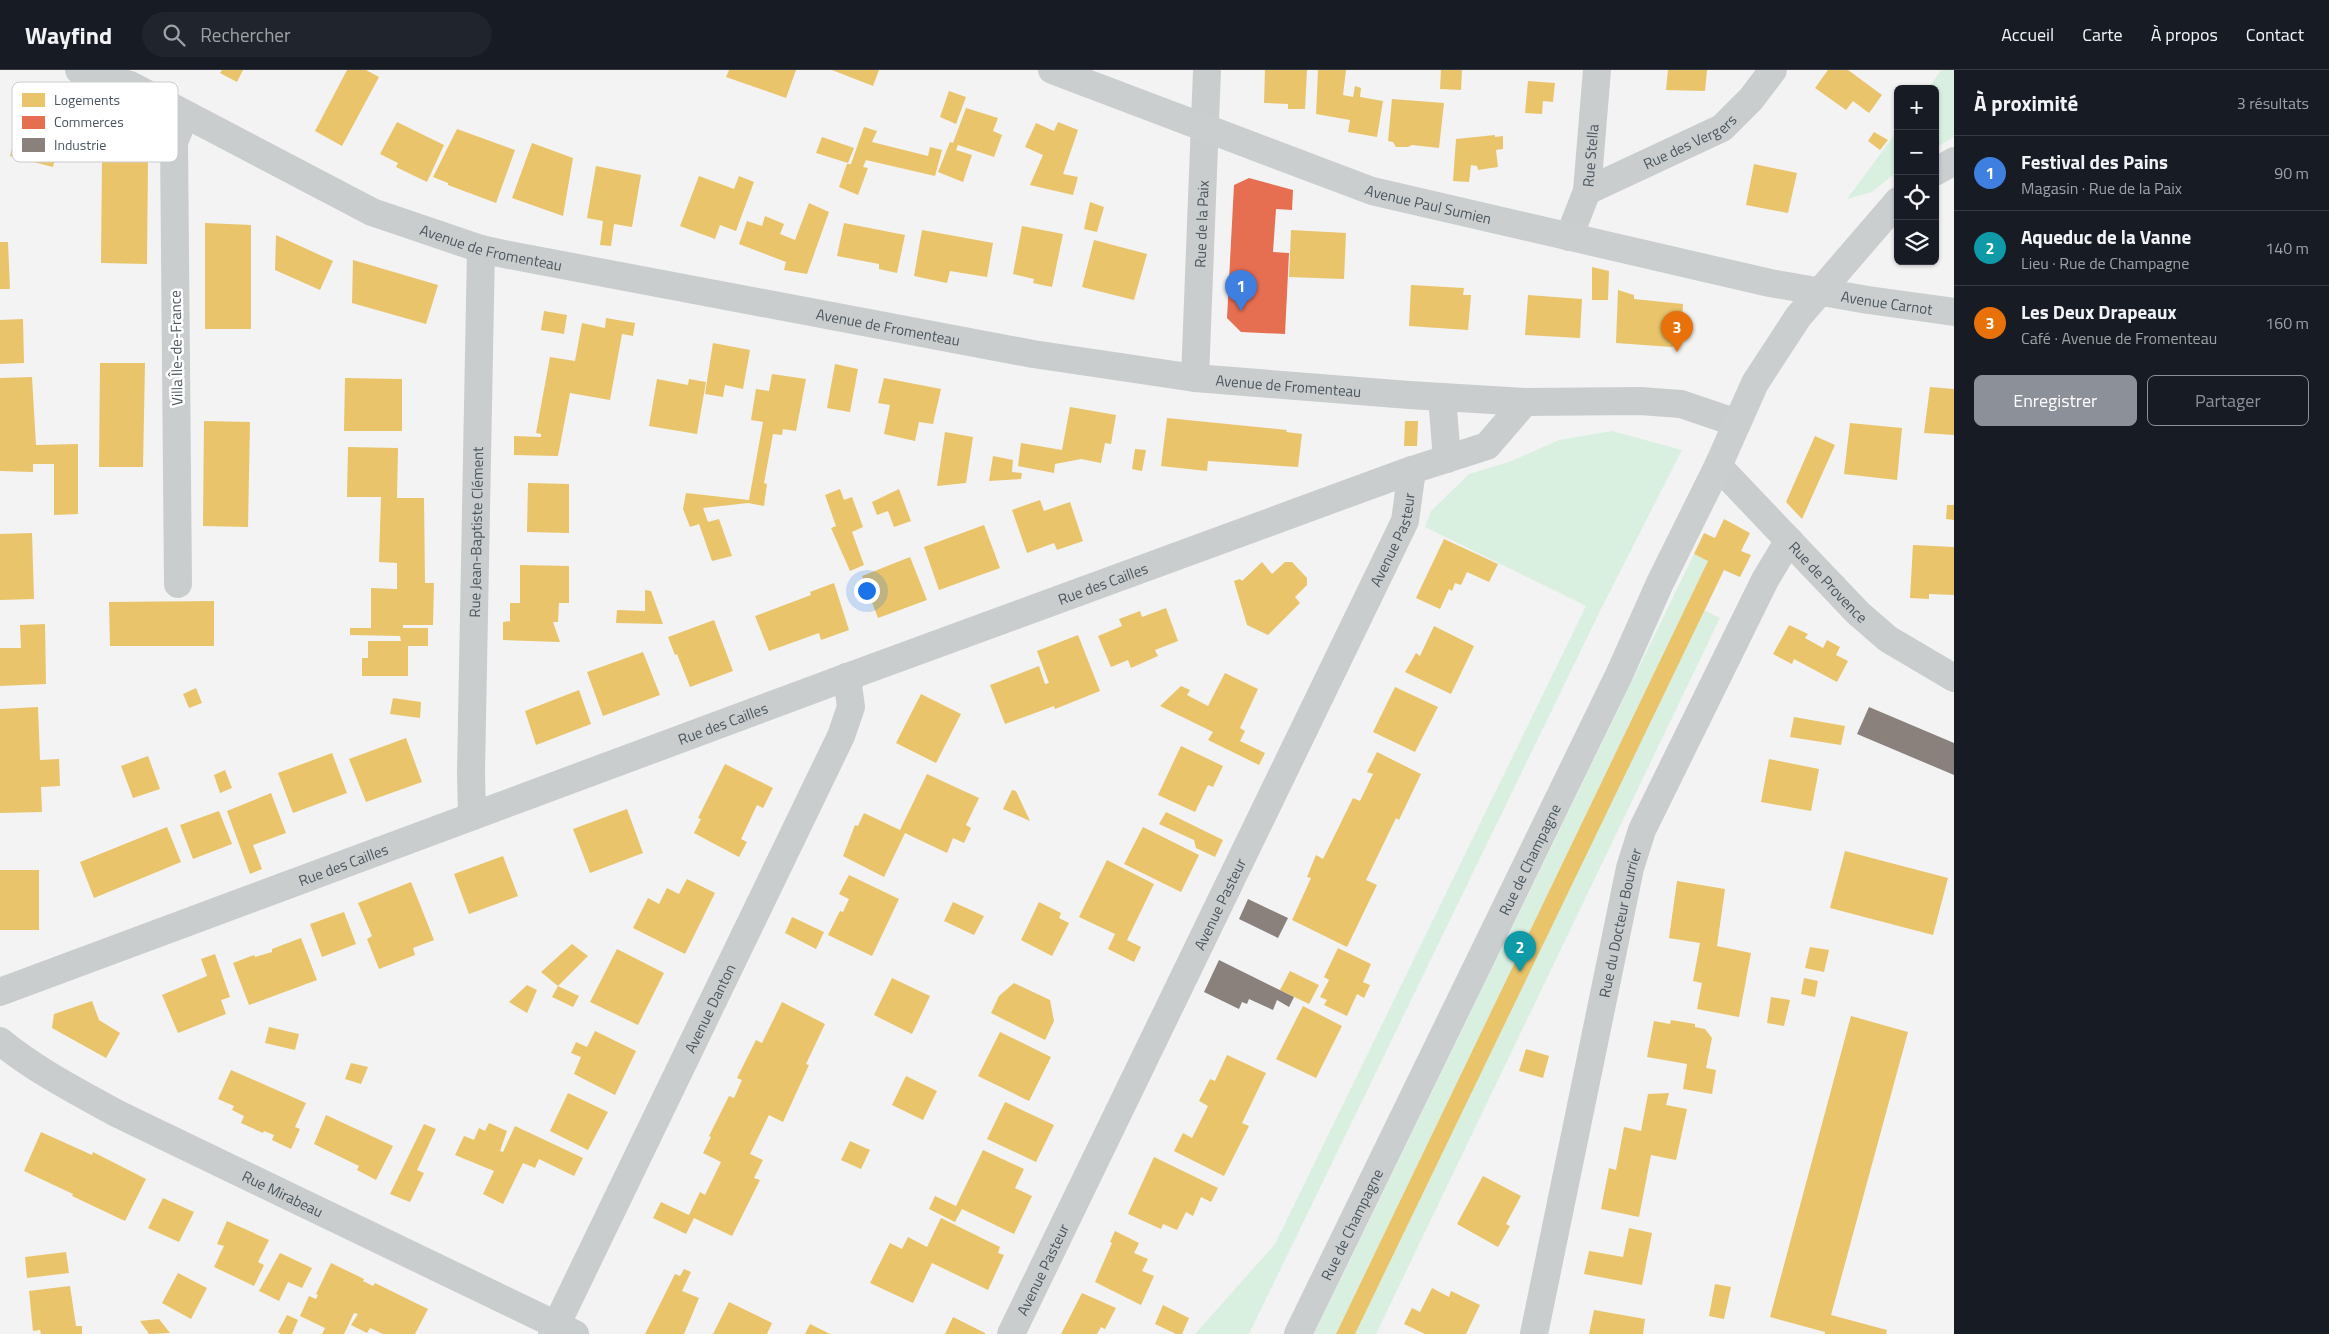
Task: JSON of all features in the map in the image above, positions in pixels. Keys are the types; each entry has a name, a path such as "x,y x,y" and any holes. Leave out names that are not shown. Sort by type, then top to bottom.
{"street":[{"name":"Avenue de Fromenteau","path":"79,70 120,82"},
{"name":"Avenue Paul Sumien","path":"1052,70 1372,191 1761,281 1820,292"},
{"name":"Rue de la Paix","path":"1195,378 1203,127 1207,70"},
{"name":"Rue Stella","path":"1569,237 1587,190 1597,70"},
{"name":"Rue des Vergers","path":"1587,190 1722,128 1751,100 1773,70"},
{"name":"Avenue de Fromenteau","path":"178,111 372,212 481,248 1033,354 1195,378 1525,402 1640,401 1680,404 1737,424"},
{"name":"Villa Île-de-France","path":"178,132 185,115"},
{"name":"Villa Île-de-France","path":"174,162 178,584"},
{"path":"1939,170 1954,162"},
{"name":"Rue de Champagne","path":"1298,1334 1619,676 1660,583 1718,466 1755,383 1798,317 1894,206"},
{"name":"Rue Jean-Baptiste Clément","path":"472,816 470,772 481,248"},
{"name":"Avenue Carnot","path":"1820,292 1954,312"},
{"path":"1442,397 1447,459"},
{"name":"Rue des Cailles","path":"0,992 847,677 1412,470 1486,446 1525,402"},
{"name":"Rue de Provence","path":"1718,466 1858,613 1888,639 1954,678"},
{"name":"Avenue Pasteur","path":"1011,1334 1405,521 1412,470"},
{"name":"Rue du Docteur Bourrier","path":"1534,1334 1630,868 1642,830 1765,580 1789,540"},
{"name":"Avenue Danton","path":"561,1331 841,736 851,707 847,677"},
{"name":"Rue Mirabeau","path":"0,1041 13,1052 66,1085 118,1114 561,1331"}],"green space":[{"path":"1941,70 1954,70 1954,137 1939,146 1939,85 1931,85"},
{"path":"1894,135 1894,174 1872,192 1847,199"},
{"path":"1612,431 1682,450 1600,611 1249,1334 1195,1334 1275,1244 1586,606 1425,527 1431,511 1469,474 1509,462 1559,440"},
{"path":"1694,554 1708,561 1336,1334 1314,1334"},
{"path":"1704,610 1720,618 1376,1334 1355,1334"}],"building: Logements":[{"path":"222,70 243,70 237,82 220,73"},
{"path":"347,70 366,70 379,77 342,146 315,131"},
{"path":"729,70 796,70 786,98 726,77"},
{"path":"832,70 879,70 873,86"},
{"path":"1265,70 1307,70 1305,109 1288,109 1288,104 1264,103"},
{"path":"1318,70 1346,70 1343,95 1353,97 1355,86 1361,88 1360,97 1383,101 1377,137 1348,132 1350,120 1316,114"},
{"path":"1441,70 1462,70 1461,90 1440,89"},
{"path":"1668,70 1707,70 1705,91 1666,90"},
{"path":"1828,70 1848,70 1882,95 1869,113 1853,101 1846,110 1815,88"},
{"path":"1528,81 1555,83 1553,102 1543,101 1542,114 1525,113"},
{"path":"949,91 966,97 956,124 940,117"},
{"path":"1392,99 1444,103 1439,148 1412,145 1396,147 1393,142 1388,141"},
{"path":"966,108 998,118 993,131 1002,135 994,157 958,145 956,150 972,155 963,182 938,172 950,142 953,143"},
{"path":"397,122 444,145 427,182 396,167 398,163 380,154"},
{"path":"1058,122 1078,130 1063,174 1078,177 1073,195 1030,185 1043,155 1025,147 1036,123 1054,131"},
{"path":"864,127 877,131 872,142 928,156 930,147 942,150 935,176 866,160 863,167 868,168 858,195 839,187 847,164 851,164"},
{"path":"457,129 515,150 496,203 448,185 448,183 433,177"},
{"path":"1874,132 1888,140 1880,150 1868,141"},
{"path":"1495,135 1495,137 1503,136 1503,149 1496,150 1498,167 1478,170 1477,166 1471,165 1469,182 1453,181 1456,139"},
{"path":"822,137 854,148 848,163 816,153"},
{"path":"532,143 573,158 563,216 512,198"},
{"path":"33,162 54,162 53,167"},
{"path":"102,162 148,162 147,264 101,263"},
{"path":"1754,164 1797,173 1788,213 1746,205"},
{"path":"596,166 641,175 632,227 614,224 611,246 600,245 603,221 587,218"},
{"path":"699,176 734,189 739,176 754,182 736,231 720,225 715,239 680,226"},
{"path":"1090,202 1104,207 1097,232 1084,229"},
{"path":"809,203 829,212 807,274 784,270 786,262 739,244 747,221 762,226 765,216 784,224 780,234 795,240"},
{"path":"205,223 251,225 251,329 205,329"},
{"path":"844,223 905,235 897,273 879,269 879,264 837,256"},
{"path":"1022,226 1063,234 1052,287 1033,283 1034,279 1013,274"},
{"path":"922,230 993,243 987,277 950,271 947,283 914,276"},
{"path":"1291,230 1346,233 1344,279 1289,277"},
{"path":"276,235 333,261 320,290 275,270"},
{"path":"1094,240 1147,254 1134,300 1082,287"},
{"path":"0,242 8,242 10,289 0,289"},
{"path":"353,260 438,285 426,324 352,303"},
{"path":"1592,267 1609,271 1608,300 1592,300"},
{"path":"1411,285 1464,288 1463,295 1471,295 1468,330 1409,326"},
{"path":"1618,290 1634,295 1634,299 1683,304 1681,339 1672,347 1616,343"},
{"path":"1528,295 1582,299 1580,338 1525,335"},
{"path":"544,311 567,315 564,334 541,330"},
{"path":"606,318 635,323 633,336 622,334 610,400 570,393 558,456 514,455 514,436 541,437 541,434 536,433 550,357 575,361 582,323 605,328"},
{"path":"23,319 24,363 0,364 0,320"},
{"path":"713,343 750,350 743,389 725,385 723,397 705,394"},
{"path":"100,363 145,363 143,467 99,467"},
{"path":"835,364 858,369 850,412 827,408"},
{"path":"772,374 806,379 796,431 783,429 782,435 773,434 764,483 767,484 764,506 748,503 703,508 708,522 719,519 732,556 712,561 699,524 690,527 683,509 686,493 749,500 763,422 751,420 756,389 769,391"},
{"path":"32,377 36,445 78,444 78,514 54,515 54,464 33,464 33,472 0,471 0,378"},
{"path":"345,378 402,379 402,431 344,431"},
{"path":"884,378 941,389 933,424 919,422 915,441 884,434 890,405 878,403"},
{"path":"657,379 688,385 689,379 706,382 697,434 649,426"},
{"path":"1930,387 1954,389 1954,435 1924,433"},
{"path":"1070,407 1116,415 1111,444 1105,443 1101,463 1081,459 1055,464 1054,473 1018,466 1021,443 1062,450"},
{"path":"1167,418 1287,430 1286,432 1302,434 1298,467 1208,461 1207,471 1161,466"},
{"path":"204,421 250,422 248,527 203,526"},
{"path":"1405,421 1418,421 1417,446 1404,446"},
{"path":"1850,423 1902,428 1897,480 1844,474"},
{"path":"945,432 973,437 966,483 937,486"},
{"path":"1815,436 1835,445 1802,519 1786,502"},
{"path":"348,447 398,448 397,498 424,498 425,583 434,583 433,625 403,625 403,628 428,628 428,646 408,646 408,676 362,676 362,658 368,658 368,641 401,641 400,636 350,635 350,628 371,628 371,588 397,589 397,563 379,562 381,497 347,497"},
{"path":"1135,449 1146,450 1142,471 1132,469"},
{"path":"993,456 1013,460 1012,472 1022,473 1021,479 989,481"},
{"path":"528,483 569,484 569,533 527,532"},
{"path":"840,489 844,500 852,497 863,527 852,532 864,565 850,571 831,528 836,526 825,495"},
{"path":"899,489 911,521 894,527 888,511 877,515 872,502"},
{"path":"1040,500 1044,511 1070,502 1083,541 1057,550 1054,543 1027,553 1012,510"},
{"path":"1947,505 1954,505 1954,520 1946,519"},
{"path":"1724,519 1750,533 1741,551 1751,555 1740,577 1724,570 1355,1334 1336,1334 1708,561 1694,554 1704,533 1715,538"},
{"path":"984,525 1000,568 939,590 924,547"},
{"path":"32,533 34,599 0,600 0,534"},
{"path":"1444,539 1498,564 1489,582 1467,572 1461,585 1455,583 1452,591 1449,589 1440,609 1416,598"},
{"path":"1913,545 1954,547 1954,595 1929,594 1929,599 1910,598"},
{"path":"910,557 927,600 878,618 862,576"},
{"path":"1262,562 1272,574 1285,562 1292,562 1307,578 1307,585 1295,597 1300,603 1268,635 1247,625 1234,581 1240,579 1242,581"},
{"path":"520,565 569,566 569,603 559,603 558,622 553,622 560,642 503,640 503,622 510,621 510,603 520,603"},
{"path":"834,583 849,630 821,640 819,633 769,651 755,616 811,595 810,592"},
{"path":"645,590 651,591 663,624 616,623 617,610 645,611"},
{"path":"214,601 214,646 110,646 109,602"},
{"path":"1166,608 1178,641 1155,650 1158,656 1131,668 1128,660 1111,667 1098,636 1122,626 1119,619 1140,611 1142,617"},
{"path":"714,620 733,671 690,687 668,637"},
{"path":"45,624 46,684 0,686 0,648 21,648 20,625"},
{"path":"1789,625 1808,634 1805,638 1823,648 1827,640 1840,647 1836,655 1848,661 1837,682 1794,659 1792,664 1773,654"},
{"path":"1434,626 1474,646 1451,694 1405,672 1416,653 1420,656"},
{"path":"1078,635 1100,691 1055,709 1054,706 1005,724 990,685 1039,666 1045,684 1049,683 1037,651"},
{"path":"643,652 660,695 603,716 587,672"},
{"path":"1225,673 1258,689 1240,728 1245,731 1240,741 1265,753 1259,765 1208,740 1213,732 1160,706 1181,686 1190,690 1187,695 1208,706"},
{"path":"1395,687 1438,707 1415,752 1373,732"},
{"path":"196,688 202,703 189,708 183,694"},
{"path":"579,690 591,724 536,745 525,711"},
{"path":"921,694 961,714 936,763 896,743"},
{"path":"393,698 421,702 420,718 390,714"},
{"path":"38,707 40,760 59,759 60,786 41,787 42,812 0,813 0,709"},
{"path":"1794,717 1845,726 1841,745 1790,737"},
{"path":"406,738 422,782 366,802 349,759"},
{"path":"1181,746 1223,766 1213,787 1208,785 1195,812 1158,795"},
{"path":"1377,752 1421,774 1399,820 1396,818 1366,880 1377,885 1347,947 1292,920 1311,878 1307,877 1316,855 1323,859 1353,798 1360,801 1373,774 1367,772"},
{"path":"332,753 347,793 293,813 278,773"},
{"path":"148,756 160,789 133,798 121,766"},
{"path":"1769,759 1819,769 1811,811 1761,802"},
{"path":"725,764 773,788 763,808 757,805 741,839 747,842 739,857 694,833 701,819 698,818"},
{"path":"225,770 232,788 220,793 214,775"},
{"path":"927,774 979,798 966,825 971,828 964,843 953,838 947,853 905,833 884,877 843,856 855,825 858,826 864,813 900,830"},
{"path":"1012,790 1016,791 1030,821 1003,809"},
{"path":"271,793 286,833 253,845 262,869 250,874 227,811"},
{"path":"627,809 643,853 590,873 573,829"},
{"path":"219,811 232,844 193,859 180,825"},
{"path":"1166,812 1223,840 1215,857 1196,848 1194,840 1159,824"},
{"path":"167,827 181,862 94,898 80,862"},
{"path":"1143,827 1199,855 1181,892 1124,864"},
{"path":"1845,851 1948,878 1933,935 1830,908"},
{"path":"503,856 518,896 469,914 454,874"},
{"path":"1107,860 1154,884 1127,940 1141,947 1134,962 1108,949 1115,934 1079,917"},
{"path":"0,870 39,870 39,930 0,930"},
{"path":"849,875 899,899 872,956 828,935 840,911 843,912 849,899 839,894"},
{"path":"687,879 715,893 685,954 633,928 648,898 659,904 667,888 679,894"},
{"path":"1677,881 1725,889 1717,946 1751,953 1739,1017 1697,1009 1702,983 1693,981 1700,943 1669,938"},
{"path":"411,882 434,940 413,948 415,955 379,969 367,939 372,936 358,903"},
{"path":"953,902 984,916 974,935 944,921"},
{"path":"1039,902 1061,913 1059,918 1069,923 1052,956 1021,940"},
{"path":"344,912 356,944 322,957 310,924"},
{"path":"792,917 824,932 816,949 785,933"},
{"path":"301,938 317,980 249,1005 233,963 254,955 255,957 272,952 272,949"},
{"path":"572,944 588,956 558,986 541,972"},
{"path":"1810,947 1829,950 1824,972 1805,968"},
{"path":"1338,948 1371,964 1363,982 1370,985 1364,998 1357,994 1347,1016 1324,1005 1327,1000 1320,997 1329,980 1324,977"},
{"path":"617,949 664,973 638,1025 590,1002"},
{"path":"215,954 230,997 221,1000 226,1014 178,1033 162,995 207,976 201,959"},
{"path":"1290,971 1319,985 1309,1004 1280,990"},
{"path":"892,978 930,996 912,1034 874,1015"},
{"path":"1804,978 1818,981 1815,997 1801,994"},
{"path":"1014,983 1050,1000 1054,1021 1045,1040 991,1013 999,996"},
{"path":"527,985 537,990 527,1013 509,1002"},
{"path":"558,986 579,996 573,1007 552,997"},
{"path":"1771,997 1790,1000 1784,1026 1767,1023"},
{"path":"92,1001 99,1020 120,1033 106,1058 52,1028 54,1014"},
{"path":"782,1002 825,1024 806,1064 809,1065 783,1122 769,1115 750,1154 763,1160 754,1178 760,1180 732,1236 694,1218 686,1234 653,1218 661,1202 689,1215 700,1192 705,1195 721,1162 703,1153 711,1137 709,1136 729,1096 734,1098 742,1080 737,1078 756,1040 762,1043"},
{"path":"1303,1006 1342,1026 1316,1078 1276,1059"},
{"path":"1851,1016 1908,1032 1831,1315 1887,1330 1886,1334 1825,1334 1825,1332 1770,1317"},
{"path":"1671,1020 1695,1024 1695,1027 1705,1029 1712,1038 1706,1068 1716,1070 1712,1094 1683,1089 1687,1064 1647,1057 1654,1021 1670,1024"},
{"path":"269,1027 299,1034 295,1050 265,1043"},
{"path":"595,1031 636,1051 615,1095 574,1074 581,1057 571,1053 576,1042 587,1047"},
{"path":"1000,1032 1051,1057 1029,1101 978,1076"},
{"path":"1526,1049 1549,1056 1543,1078 1519,1071"},
{"path":"1227,1055 1266,1073 1242,1123 1249,1126 1224,1176 1174,1151 1183,1133 1192,1138 1208,1106 1199,1101 1210,1079 1215,1081"},
{"path":"351,1063 368,1067 361,1084 345,1079"},
{"path":"231,1070 306,1103 295,1127 300,1129 291,1149 272,1140 274,1135 264,1131 263,1133 241,1123 244,1116 232,1110 234,1106 218,1099"},
{"path":"906,1076 937,1091 923,1120 892,1105"},
{"path":"568,1093 608,1112 588,1150 550,1131"},
{"path":"1669,1093 1666,1105 1687,1109 1676,1160 1651,1155 1639,1217 1601,1209 1609,1168 1616,1170 1624,1127 1641,1131 1648,1094"},
{"path":"1005,1102 1054,1125 1036,1162 987,1139"},
{"path":"326,1115 393,1146 376,1180 357,1170 359,1166 314,1144"},
{"path":"489,1123 507,1131 500,1151 503,1152 515,1126 583,1158 574,1176 539,1159 535,1168 523,1163 503,1204 483,1194 494,1171 455,1155 464,1136 474,1140 479,1128 485,1131"},
{"path":"424,1124 436,1129 417,1170 424,1173 410,1202 390,1194"},
{"path":"41,1132 92,1155 93,1152 146,1179 125,1221 24,1171"},
{"path":"850,1141 870,1150 861,1169 841,1160"},
{"path":"983,1150 1024,1169 1015,1188 1032,1196 1014,1234 962,1209 955,1222 929,1209 935,1196 956,1206"},
{"path":"1154,1157 1218,1188 1211,1202 1201,1197 1193,1216 1186,1212 1177,1230 1163,1224 1161,1229 1128,1214"},
{"path":"1483,1176 1521,1196 1506,1224 1510,1226 1498,1247 1457,1224"},
{"path":"163,1198 194,1212 179,1242 148,1228"},
{"path":"941,1218 1000,1247 998,1253 1004,1255 988,1290 932,1263 913,1303 870,1283 890,1243 902,1249 908,1237 927,1247"},
{"path":"227,1221 269,1240 258,1262 264,1265 254,1286 214,1267 224,1246 217,1244"},
{"path":"1629,1228 1652,1233 1642,1285 1584,1274 1589,1251 1623,1257"},
{"path":"1115,1231 1139,1243 1134,1253 1148,1259 1142,1271 1154,1276 1141,1305 1095,1282 1112,1243 1110,1242"},
{"path":"66,1252 69,1273 27,1278 25,1257"},
{"path":"280,1253 312,1268 302,1288 288,1282 279,1301 259,1291"},
{"path":"331,1263 364,1279 363,1281 373,1286 375,1283 428,1309 415,1334 383,1334 370,1328 367,1333 351,1325 358,1314 354,1313 344,1334 322,1334 325,1328 300,1316 309,1296 316,1299 318,1295 316,1294"},
{"path":"684,1269 691,1272 682,1291 699,1298 684,1334 645,1334 675,1274 680,1276"},
{"path":"178,1273 207,1288 191,1319 162,1303"},
{"path":"1715,1284 1731,1287 1724,1319 1709,1316"},
{"path":"70,1286 76,1326 82,1326 82,1334 41,1334 40,1330 33,1331 29,1291"},
{"path":"1432,1288 1449,1297 1451,1291 1480,1305 1466,1334 1425,1334 1404,1324 1412,1308 1420,1312"},
{"path":"1082,1293 1116,1308 1105,1329 1101,1327 1097,1334 1061,1334"},
{"path":"729,1302 772,1323 767,1334 713,1334"},
{"path":"1163,1305 1189,1318 1182,1334 1176,1334 1155,1324"},
{"path":"1594,1310 1645,1319 1643,1334 1589,1334"},
{"path":"287,1315 298,1320 292,1334 281,1334 278,1332"},
{"path":"953,1317 985,1333 985,1334 945,1334"},
{"path":"159,1319 170,1333 149,1334 140,1321"},
{"path":"810,1324 830,1334 805,1334"}],"building: Commerces":[{"path":"1249,178 1293,190 1292,210 1276,209 1273,252 1289,253 1285,334 1241,332 1227,318 1234,185"}],"building: Industrie":[{"path":"1869,707 1954,743 1954,775 1857,734"},
{"path":"1248,899 1288,918 1278,938 1239,919"},
{"path":"1219,960 1294,997 1289,1007 1277,1000 1273,1010 1249,999 1247,1004 1242,1002 1239,1009 1204,992"}],"place":[{"name":"Festival des Pains","path":"1241,311"},
{"name":"Les Deux Drapeaux","path":"1677,352"},
{"name":"Aqueduc de la Vanne","path":"1520,972"}]}
